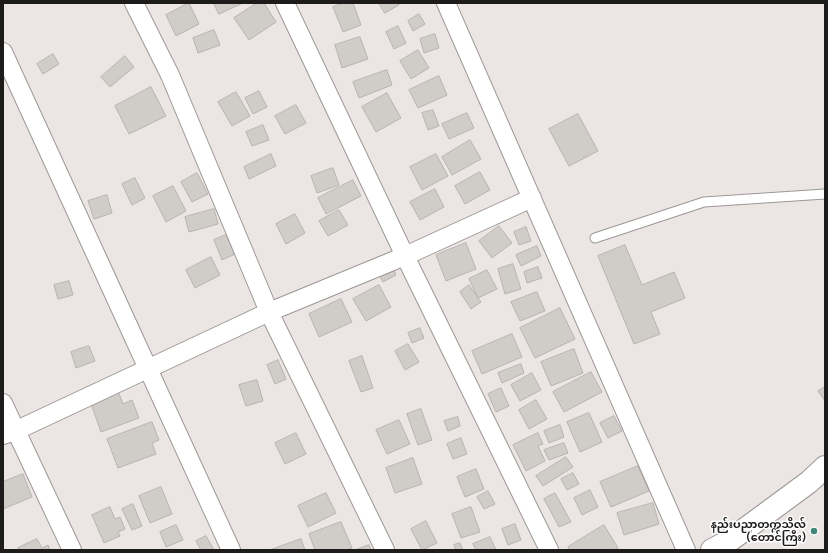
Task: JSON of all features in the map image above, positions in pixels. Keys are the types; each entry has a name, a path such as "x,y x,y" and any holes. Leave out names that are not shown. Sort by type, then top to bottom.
{"main road":[{"path":"712,550 729,541 809,482 825,467"}],"street":[{"path":"134,3 170,75 269,312 384,550"},
{"path":"285,3 405,256 548,550"},
{"path":"446,3 686,550"},
{"path":"3,52 149,368 231,550"},
{"path":"9,433 269,312 405,256 532,198"},
{"path":"3,403 9,433 72,550"}],"lane":[{"path":"596,238 704,202 825,194"}],"building":[{"path":"189,3 199,24 176,36 166,15"},
{"path":"214,3 243,3 219,14"},
{"path":"257,3 264,3 276,22 249,40 234,18"},
{"path":"343,3 353,3 361,25 343,32 333,7"},
{"path":"379,3 398,3 399,5 385,13"},
{"path":"419,14 425,24 413,31 408,21"},
{"path":"398,26 406,43 394,49 386,32"},
{"path":"214,30 220,45 198,53 193,38"},
{"path":"435,34 439,48 424,53 420,39"},
{"path":"360,37 368,59 342,68 335,45"},
{"path":"418,50 429,68 411,79 400,61"},
{"path":"53,54 59,64 43,74 37,64"},
{"path":"125,56 134,67 110,87 101,77"},
{"path":"387,70 392,85 359,98 353,82"},
{"path":"439,76 447,95 418,108 409,90"},
{"path":"151,87 166,116 129,134 115,106"},
{"path":"259,91 267,107 253,114 245,98"},
{"path":"236,92 250,116 232,126 218,102"},
{"path":"387,93 401,118 376,132 362,107"},
{"path":"296,105 306,123 285,134 275,116"},
{"path":"433,110 439,126 428,130 422,113"},
{"path":"467,113 474,128 449,139 442,124"},
{"path":"578,114 598,151 569,166 549,129"},
{"path":"263,125 269,140 252,146 246,132"},
{"path":"470,140 481,159 452,175 442,157"},
{"path":"271,154 276,166 249,179 244,167"},
{"path":"436,154 448,176 422,190 410,167"},
{"path":"333,168 339,185 317,193 311,176"},
{"path":"480,172 490,190 465,204 455,186"},
{"path":"197,173 208,194 192,202 181,182"},
{"path":"135,178 145,198 132,205 122,184"},
{"path":"353,180 361,196 326,214 318,198"},
{"path":"173,186 186,211 166,222 153,196"},
{"path":"435,189 444,207 420,220 410,202"},
{"path":"107,195 112,213 94,219 88,201"},
{"path":"214,209 218,224 189,232 185,217"},
{"path":"339,210 348,225 328,236 319,221"},
{"path":"295,214 305,233 286,244 276,224"},
{"path":"499,226 512,243 492,258 479,241"},
{"path":"526,227 531,241 519,245 514,232"},
{"path":"226,235 235,254 222,260 214,240"},
{"path":"466,243 476,269 446,281 436,255"},
{"path":"625,245 642,285 674,272 685,298 651,312 660,334 634,344 598,256"},
{"path":"537,246 541,256 521,266 516,255"},
{"path":"211,257 220,275 195,288 186,270"},
{"path":"513,264 521,289 505,294 498,269"},
{"path":"392,266 396,275 383,282 378,273"},
{"path":"538,267 542,278 527,283 524,272"},
{"path":"487,270 497,289 478,298 469,279"},
{"path":"69,281 73,295 58,299 54,285"},
{"path":"379,285 391,307 366,321 353,299"},
{"path":"469,285 481,302 471,309 460,292"},
{"path":"537,292 545,311 520,321 511,302"},
{"path":"341,299 352,322 319,337 309,314"},
{"path":"560,308 575,339 535,358 520,328"},
{"path":"420,328 424,338 412,343 408,333"},
{"path":"512,334 522,357 482,374 472,351"},
{"path":"408,344 419,362 405,370 395,351"},
{"path":"89,346 95,361 76,368 71,352"},
{"path":"574,349 583,373 551,386 541,362"},
{"path":"362,356 373,388 361,392 349,361"},
{"path":"278,360 286,379 275,384 267,365"},
{"path":"521,364 524,373 502,383 498,373"},
{"path":"591,372 602,392 564,412 553,392"},
{"path":"532,373 541,390 520,401 511,385"},
{"path":"257,380 263,401 246,406 239,385"},
{"path":"825,387 825,401 818,391"},
{"path":"501,388 509,406 496,412 488,394"},
{"path":"118,391 123,404 132,400 139,418 101,432 90,401"},
{"path":"536,400 547,419 529,429 519,410"},
{"path":"421,409 432,440 418,445 407,414"},
{"path":"589,413 602,442 580,452 567,422"},
{"path":"614,416 622,431 608,438 600,423"},
{"path":"458,417 460,426 448,431 444,421"},
{"path":"399,420 410,444 387,454 376,430"},
{"path":"152,422 159,440 152,443 156,454 118,468 107,439"},
{"path":"560,425 564,437 549,443 544,431"},
{"path":"296,433 306,454 285,464 275,443"},
{"path":"538,433 543,444 538,446 545,461 526,471 513,445"},
{"path":"461,438 467,454 453,459 447,444"},
{"path":"564,443 568,453 549,460 544,450"},
{"path":"566,457 573,467 543,486 536,476"},
{"path":"413,458 422,484 395,493 386,468"},
{"path":"638,466 649,491 611,507 600,482"},
{"path":"476,469 484,489 465,497 457,477"},
{"path":"573,473 579,484 567,490 561,479"},
{"path":"23,474 32,497 3,509 3,482"},
{"path":"161,487 172,514 150,523 139,496"},
{"path":"590,490 598,507 582,515 574,498"},
{"path":"488,491 495,504 484,509 477,497"},
{"path":"326,493 336,513 308,527 298,506"},
{"path":"555,493 571,522 559,527 544,499"},
{"path":"653,503 659,524 624,535 617,513"},
{"path":"133,504 142,526 132,530 122,509"},
{"path":"110,507 115,519 120,517 125,529 118,532 120,536 104,543 92,515"},
{"path":"471,507 480,532 461,538 452,514"},
{"path":"426,521 437,543 422,550 411,529"},
{"path":"341,522 352,548 345,550 315,550 309,534"},
{"path":"515,524 521,540 508,545 502,529"},
{"path":"176,525 183,540 166,547 160,532"},
{"path":"604,525 618,548 615,550 570,550 568,547"},
{"path":"206,536 214,550 201,550 196,541"},
{"path":"490,537 496,550 476,550 473,544"},
{"path":"37,539 42,548 48,545 50,550 19,550 18,548"},
{"path":"301,539 305,550 270,550"},
{"path":"460,543 463,550 456,550 454,545"},
{"path":"369,545 371,550 355,550"}],"place":[{"name":"နည်းပညာတက္ကသိုလ် (တောင်ကြီး)","path":"814,531"}]}
